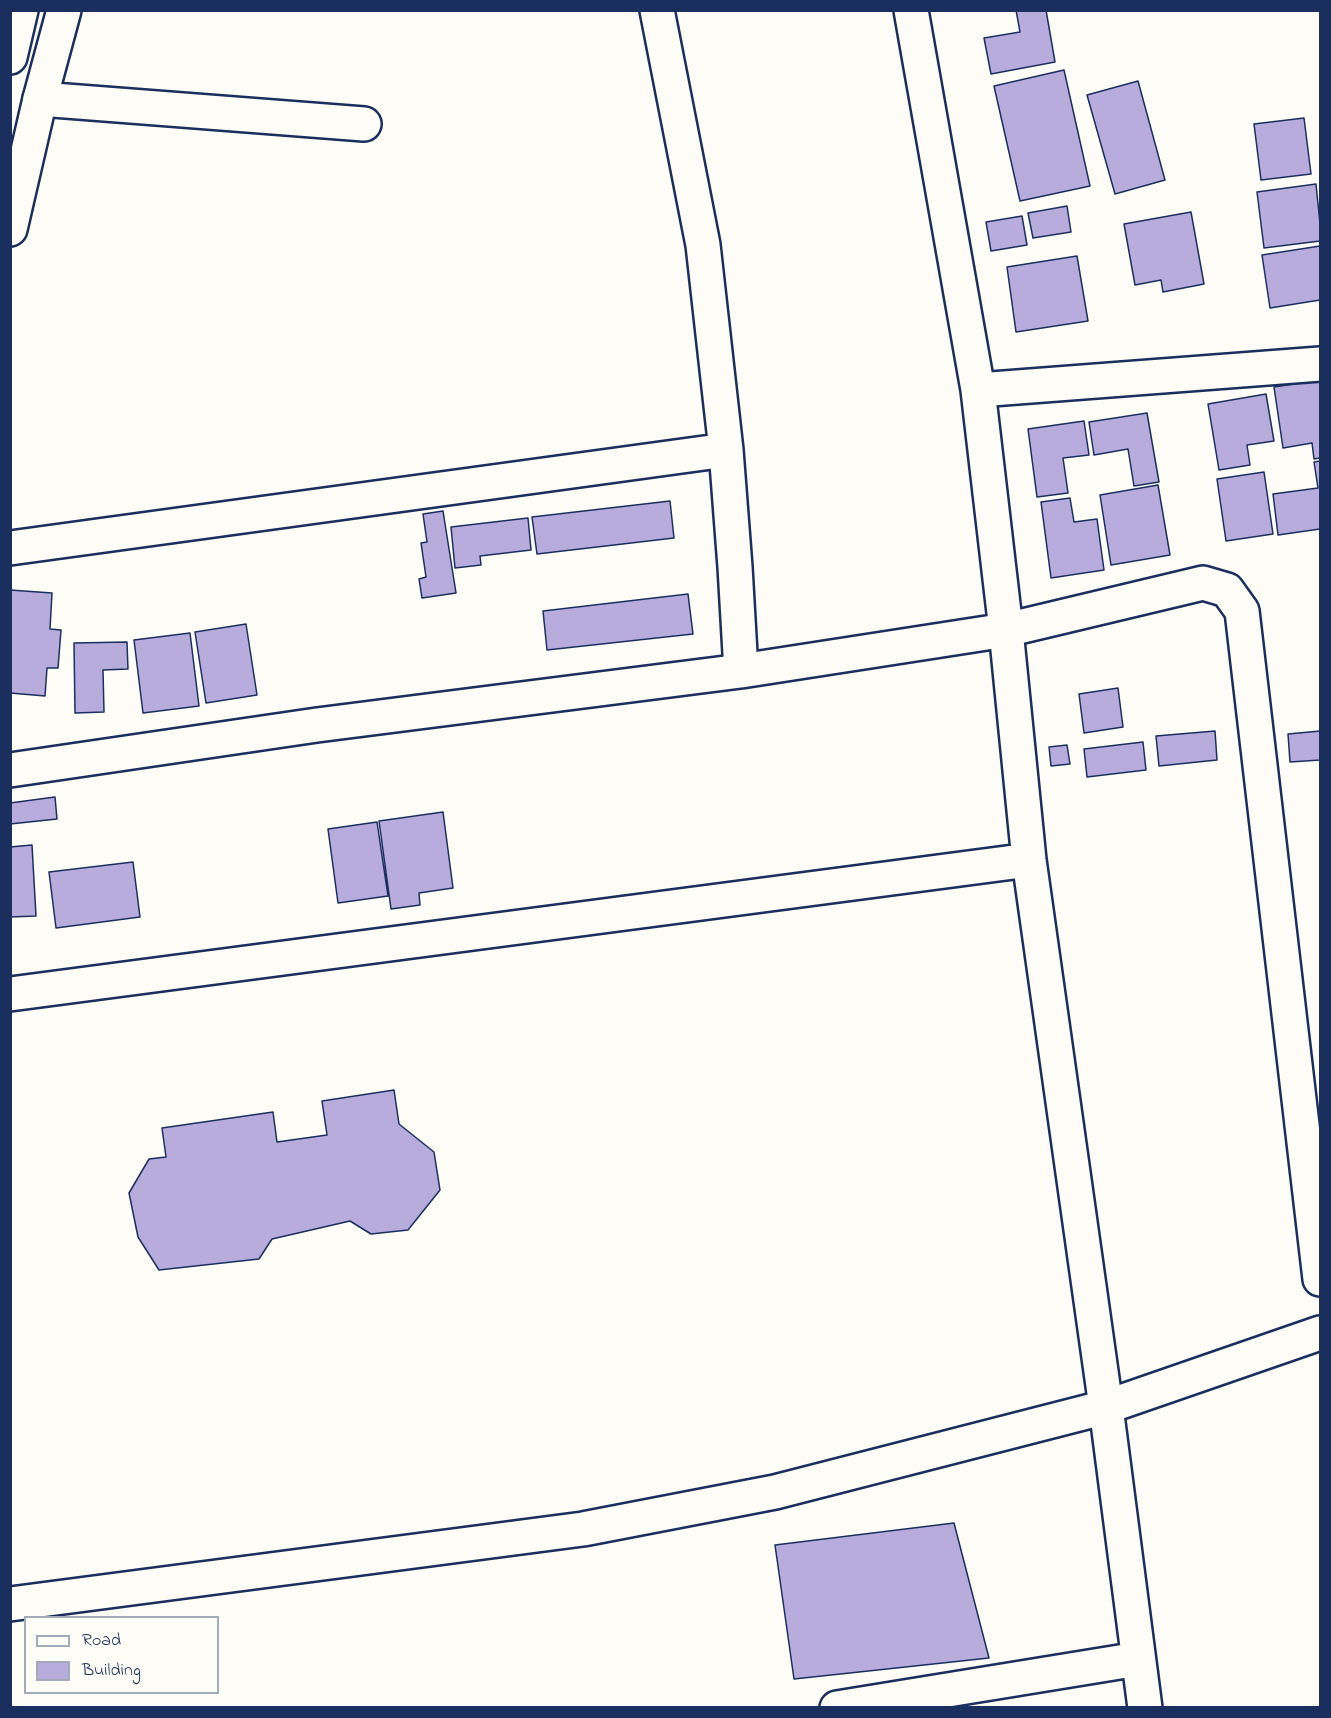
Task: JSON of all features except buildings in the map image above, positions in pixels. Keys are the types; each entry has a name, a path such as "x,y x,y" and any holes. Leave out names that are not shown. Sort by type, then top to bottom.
{"street":[{"path":"10,57 21,10"},
{"path":"10,229 40,99 64,10"},
{"path":"657,10 702,245 726,450 741,671"},
{"path":"911,10 978,390 1006,630 1029,860 1107,1407 1145,1707"},
{"path":"40,99 364,124"},
{"path":"978,390 1320,364"},
{"path":"10,548 726,450"},
{"path":"10,770 329,723 741,671 1006,630 1203,583 1227,590 1242,611 1320,1279"},
{"path":"10,994 1029,860"},
{"path":"10,1604 583,1529 775,1492 1107,1407 1320,1333"},
{"path":"837,1707 1138,1659"}]}
